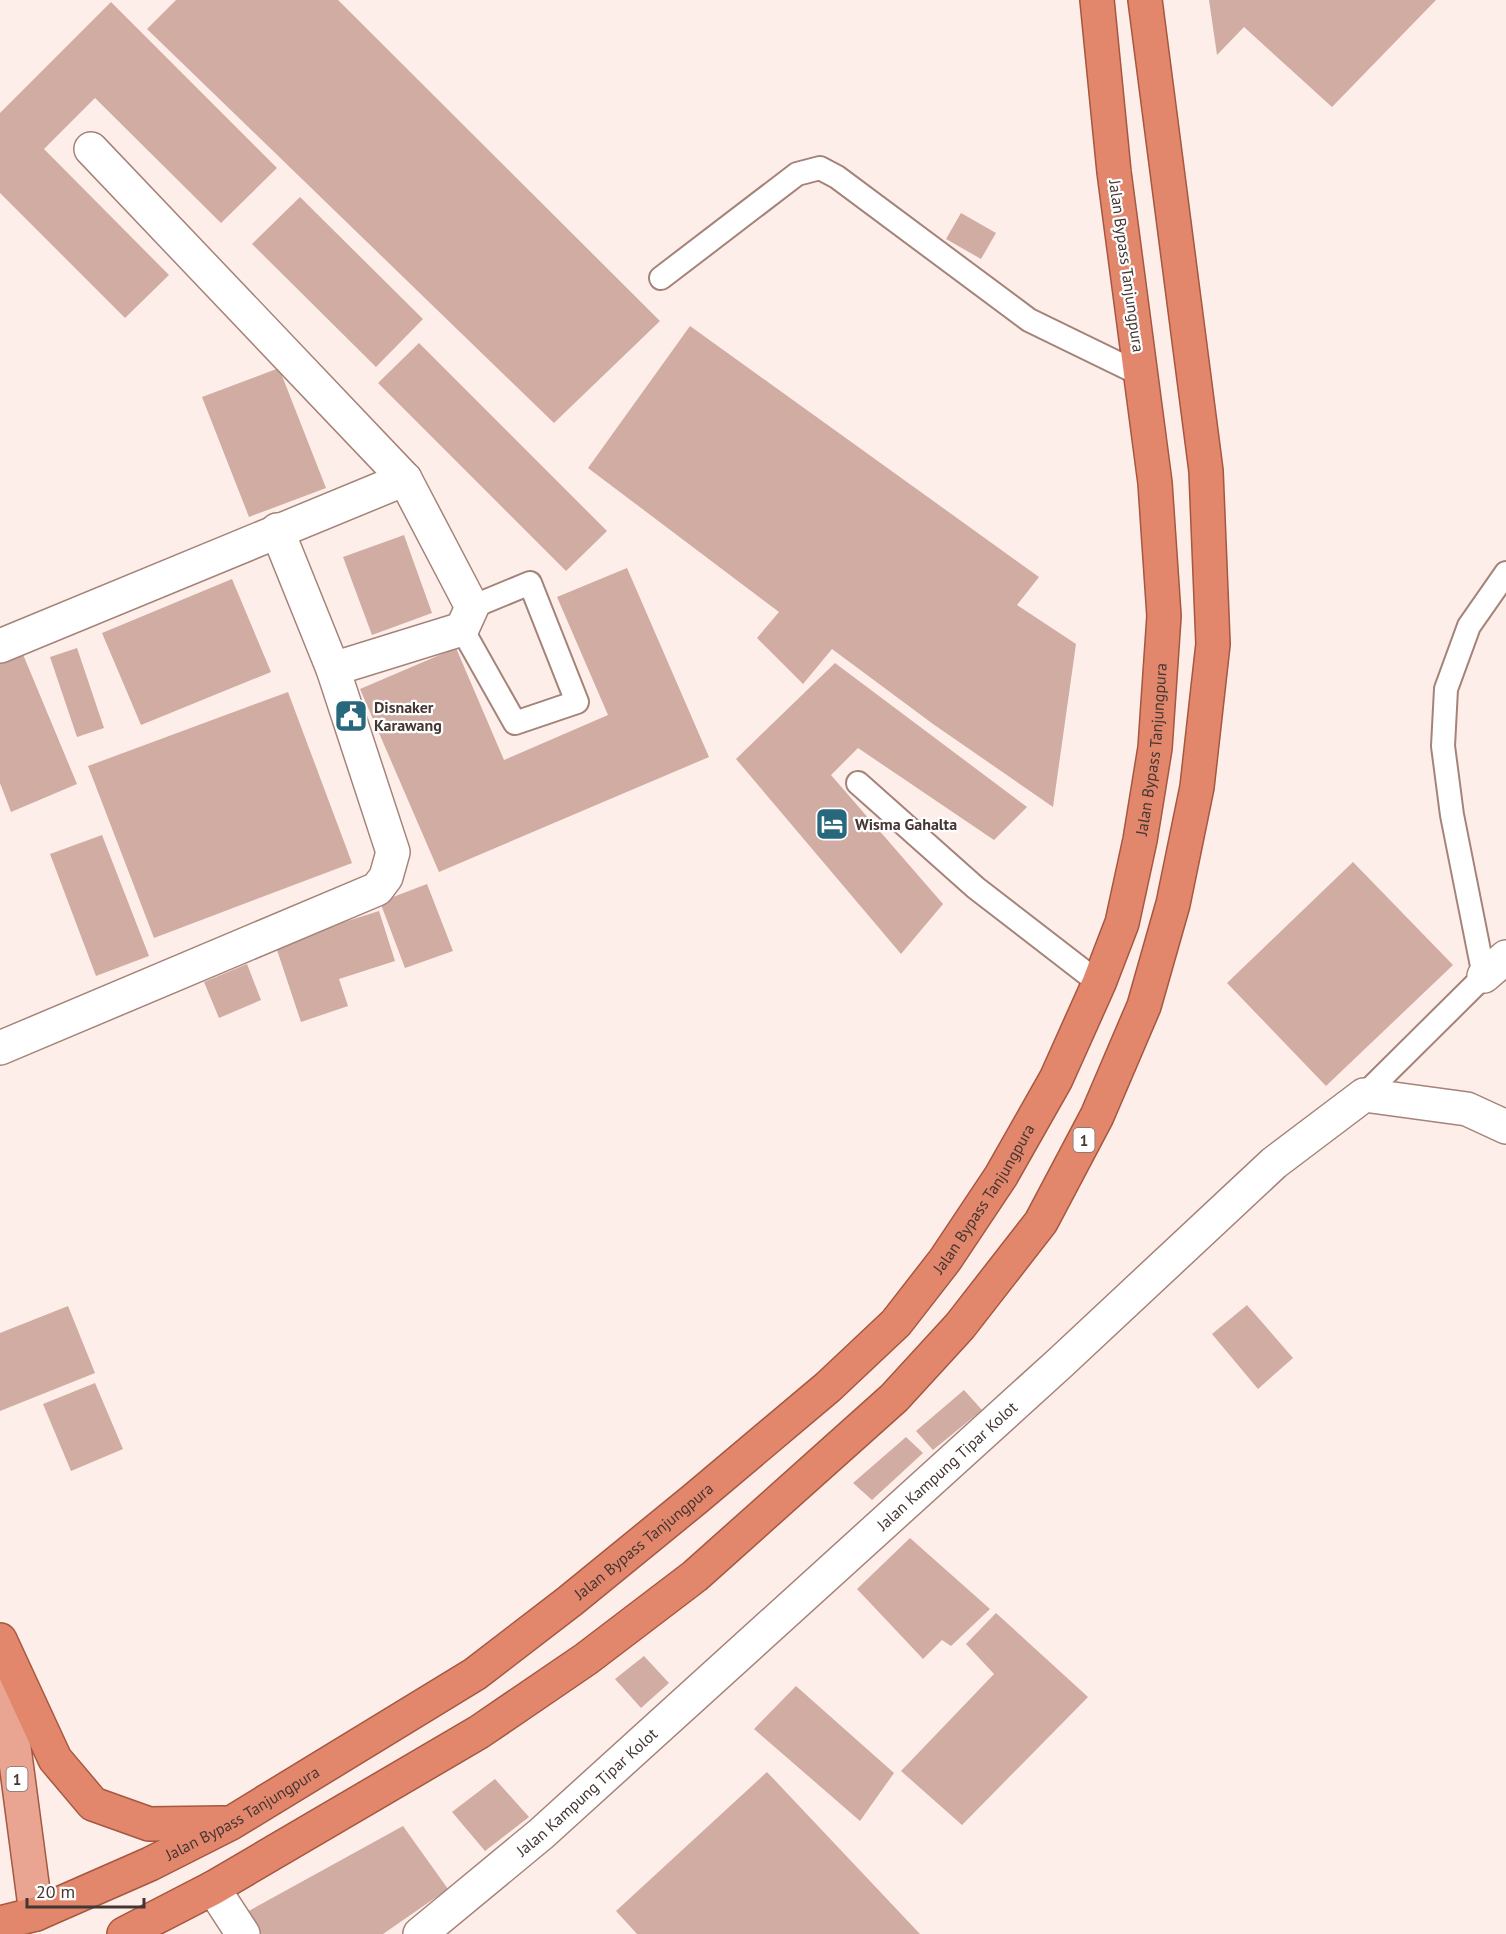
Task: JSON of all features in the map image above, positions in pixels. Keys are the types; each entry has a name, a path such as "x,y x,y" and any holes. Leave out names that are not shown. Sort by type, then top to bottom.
{"highway":[{"name":"Jalan Bypass Tanjungpura","path":"0,1923 38,1924 231,1823 475,1674 570,1601 695,1499 828,1387 896,1323 945,1260 1001,1176 1056,1079 1099,983 1122,923 1140,840 1155,748 1164,616 1155,483 1114,172 1097,0"},
{"name":"1","path":"124,1934 213,1888 479,1732 586,1659 696,1576 894,1398 960,1326 1041,1222 1097,1116 1144,1006 1173,904 1197,788 1213,644 1206,471 1145,0"},
{"path":"0,1642 55,1759 93,1803 149,1824 231,1823"},
{"path":"160,1934 213,1888"}],"main road":[{"name":"1","path":"0,1642 38,1924"}],"street":[{"path":"91,148 405,479 466,618 333,669"},
{"path":"0,646 405,479"},
{"path":"0,1048 377,889 386,877 393,852 333,669 277,530"},
{"path":"1364,1095 1467,1110 1506,1126"},
{"name":"Jalan Kampung Tipar Kolot","path":"420,1934 576,1803 1060,1363 1274,1163 1364,1095"},
{"path":"213,1888 243,1934"}],"lane":[{"path":"661,278 797,174 820,168 837,177 1029,320 1142,375"},
{"path":"1364,1095 1495,966 1452,814 1443,746 1446,689 1469,626 1506,573"},
{"path":"530,583 577,702 514,723 466,618 530,583"},
{"path":"858,783 976,888 1099,983"}],"building":[{"path":"176,0 338,0 660,321 554,423 147,29"},
{"path":"1209,0 1436,0 1332,107 1244,27 1217,55"},
{"path":"111,2 277,168 221,223 95,98 44,149 169,275 125,318 0,193 0,113"},
{"path":"300,197 423,319 376,367 252,244"},
{"path":"961,213 996,233 981,259 946,239"},
{"path":"690,326 1039,577 1017,605 1076,644 1053,807 933,724 832,649 803,684 757,638 779,612 588,468"},
{"path":"419,343 607,531 566,571 378,383"},
{"path":"279,368 326,488 249,517 202,397"},
{"path":"404,535 432,613 372,635 343,557"},
{"path":"627,568 709,757 439,872 360,689 456,648 504,760 608,715 557,597"},
{"path":"232,579 271,672 141,725 102,633"},
{"path":"77,648 104,728 77,737 50,657"},
{"path":"22,652 77,784 11,812 0,783 0,664"},
{"name":"Wisma Gahalta","path":"835,663 1027,807 994,840 858,748 831,775 943,904 901,954 736,759"},
{"path":"288,692 352,863 154,938 88,766"},
{"path":"102,835 149,956 96,976 50,854"},
{"path":"1353,862 1453,965 1326,1086 1227,983"},
{"path":"427,884 453,951 405,968 380,902"},
{"path":"379,911 395,961 339,979 348,1006 301,1022 275,944"},
{"path":"247,964 261,1000 219,1018 204,982"},
{"path":"1247,1305 1293,1358 1258,1389 1212,1334"},
{"path":"68,1306 95,1373 0,1411 0,1333"},
{"path":"95,1383 123,1449 71,1471 43,1404"},
{"path":"964,1390 982,1410 933,1450 916,1431"},
{"path":"906,1437 923,1453 872,1500 853,1483"},
{"path":"910,1538 990,1609 951,1646 942,1640 923,1659 857,1589"},
{"path":"996,1613 1088,1697 962,1825 901,1771 994,1674 966,1644"},
{"path":"644,1656 669,1683 641,1708 615,1679"},
{"path":"796,1686 894,1773 860,1821 754,1729"},
{"path":"767,1772 920,1934 637,1934 616,1911"},
{"path":"495,1779 529,1817 485,1851 452,1812"},
{"path":"403,1826 448,1889 383,1934 258,1934 245,1913"}],"place":[{"name":"Disnaker Karawang","path":"351,716"},
{"name":"Wisma Gahalta","path":"832,824"}]}
